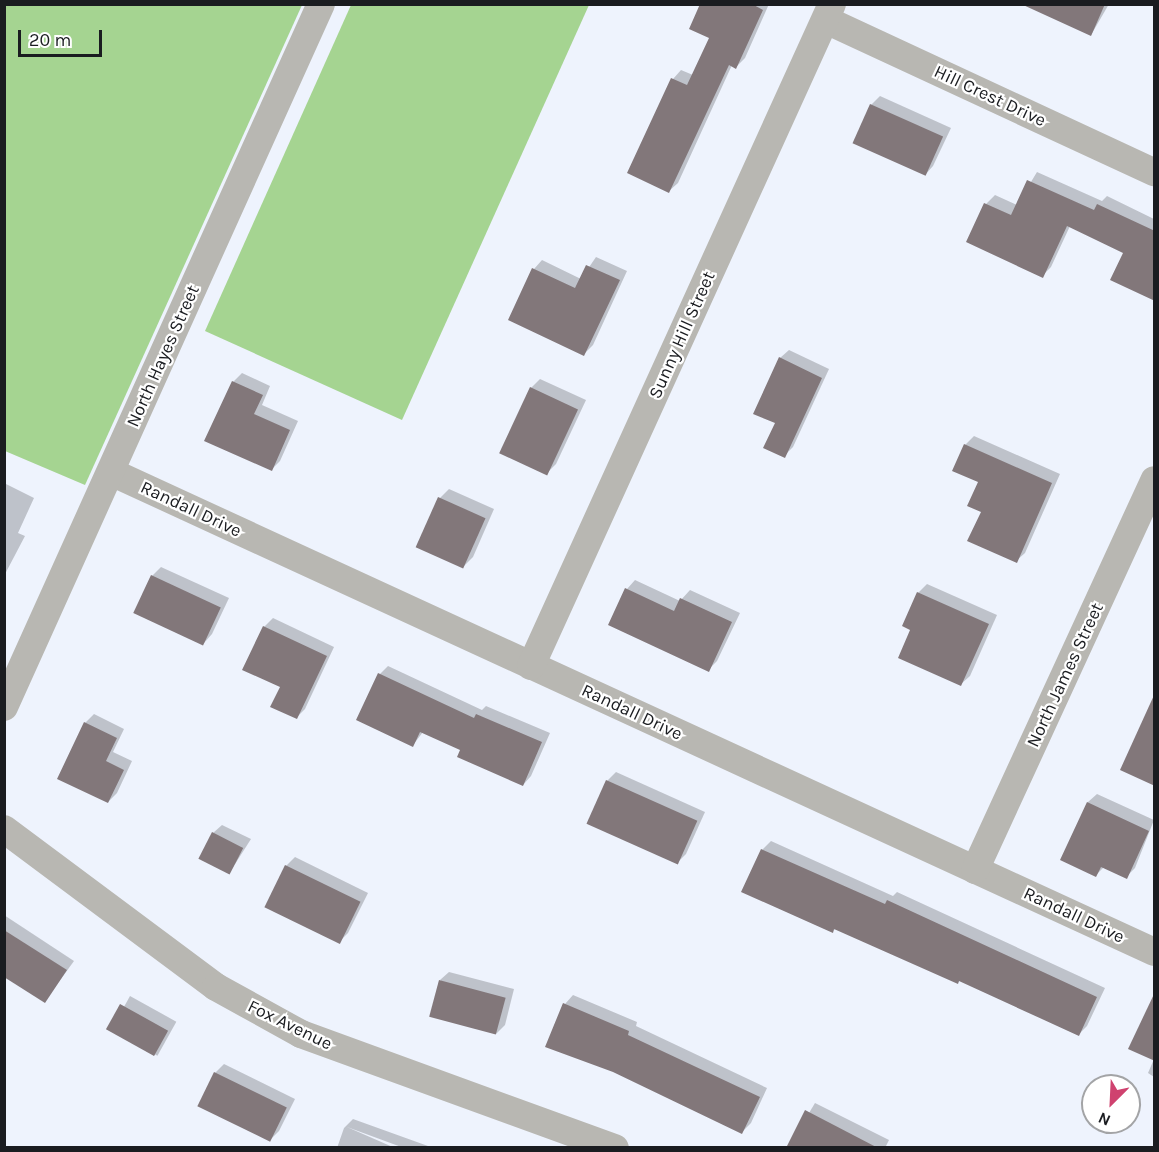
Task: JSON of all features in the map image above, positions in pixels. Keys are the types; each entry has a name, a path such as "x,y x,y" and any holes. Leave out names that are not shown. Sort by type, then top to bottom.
{"street":[{"name":"North Hayes Street","path":"4,707 321,4"},
{"name":"Hill Crest Drive","path":"829,12 1155,172"},
{"name":"Sunny Hill Street","path":"531,666 829,12"},
{"name":"Randall Drive","path":"111,472 1155,952"},
{"name":"North James Street","path":"975,870 1155,480"},
{"name":"Fox Avenue","path":"4,829 216,987 301,1034 615,1148"}],"green space":[{"path":"4,5 302,5 85,485 5,451"},
{"path":"351,5 589,5 402,420 205,331"}],"building":[{"path":"700,4 752,4 763,10 736,69 729,65 669,193 627,173 671,78 687,85 709,38 689,29"},
{"path":"1021,4 1105,4 1091,36"},
{"path":"870,104 943,137 926,176 853,143"},
{"path":"1027,180 1094,210 1097,204 1155,231 1155,301 1110,280 1123,253 1067,226 1043,278 966,242 984,203 1011,215"},
{"path":"586,265 620,280 584,356 508,320 532,268 575,288"},
{"path":"779,357 822,378 785,458 763,448 775,423 753,414"},
{"path":"232,381 263,395 254,414 290,430 272,471 204,441"},
{"path":"530,387 578,409 547,476 499,453"},
{"path":"964,444 1052,483 1017,563 967,541 981,512 967,506 978,482 952,471"},
{"path":"438,497 486,518 463,568 416,547"},
{"path":"151,575 221,608 203,646 133,613"},
{"path":"625,588 674,611 680,598 732,622 709,672 608,625"},
{"path":"917,592 989,624 961,686 898,658 910,630 902,626"},
{"path":"263,626 327,656 297,719 270,707 280,687 242,670"},
{"path":"378,673 474,718 476,714 542,742 523,786 457,757 460,750 420,732 413,747 356,720"},
{"path":"1155,693 1155,786 1120,770"},
{"path":"84,722 117,738 106,761 124,770 108,803 57,779"},
{"path":"606,780 697,821 678,865 586,824"},
{"path":"1087,802 1149,831 1127,879 1101,867 1096,877 1060,860"},
{"path":"212,832 243,848 230,875 198,859"},
{"path":"761,849 885,904 887,900 1097,997 1079,1036 959,981 958,984 834,929 833,933 741,892"},
{"path":"285,865 360,902 340,944 264,907"},
{"path":"4,930 67,970 45,1003 4,977"},
{"path":"439,980 506,998 496,1035 429,1017"},
{"path":"1155,992 1155,1061 1128,1049"},
{"path":"563,1003 629,1031 628,1035 760,1097 742,1134 613,1072 545,1047"},
{"path":"120,1004 168,1031 154,1056 106,1029"},
{"path":"214,1072 287,1108 270,1142 197,1106"},
{"path":"805,1110 878,1148 786,1148"}]}
